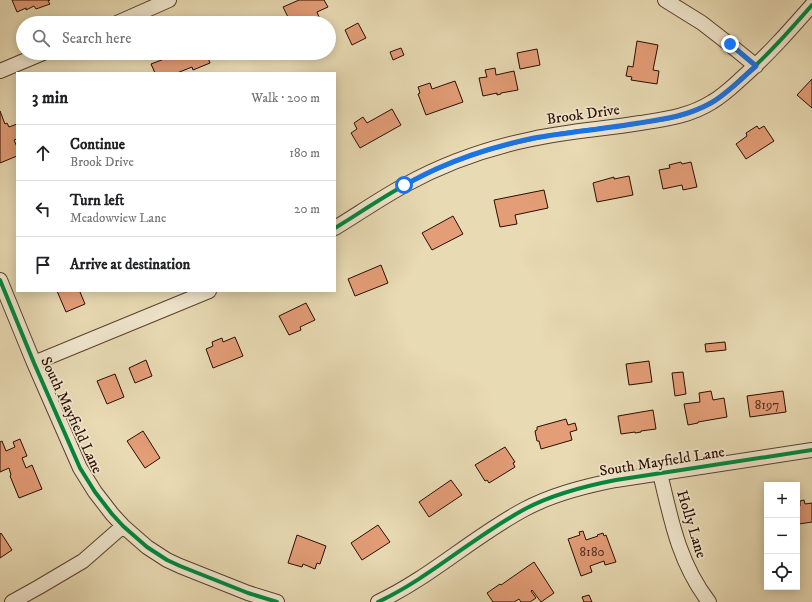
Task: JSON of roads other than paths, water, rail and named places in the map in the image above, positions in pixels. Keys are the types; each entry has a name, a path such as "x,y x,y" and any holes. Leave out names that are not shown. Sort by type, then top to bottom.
{"street":[{"path":"133,16 170,0"},
{"path":"665,0 707,27 756,66"},
{"name":"Brook Drive","path":"336,227 404,185 461,159 503,146 533,139 674,118 694,111 712,102 729,90 756,66 812,5"},
{"path":"0,71 26,60"},
{"name":"South Mayfield Lane","path":"0,280 34,363 80,468 95,492 112,514 147,547 167,560 277,602"},
{"path":"34,363 207,292"},
{"name":"South Mayfield Lane","path":"378,602 421,578 482,535 526,508 557,495 616,480 812,450"},
{"name":"Holly Lane","path":"660,474 681,553 691,575 709,602"},
{"path":"12,602 83,561 123,526"}]}
